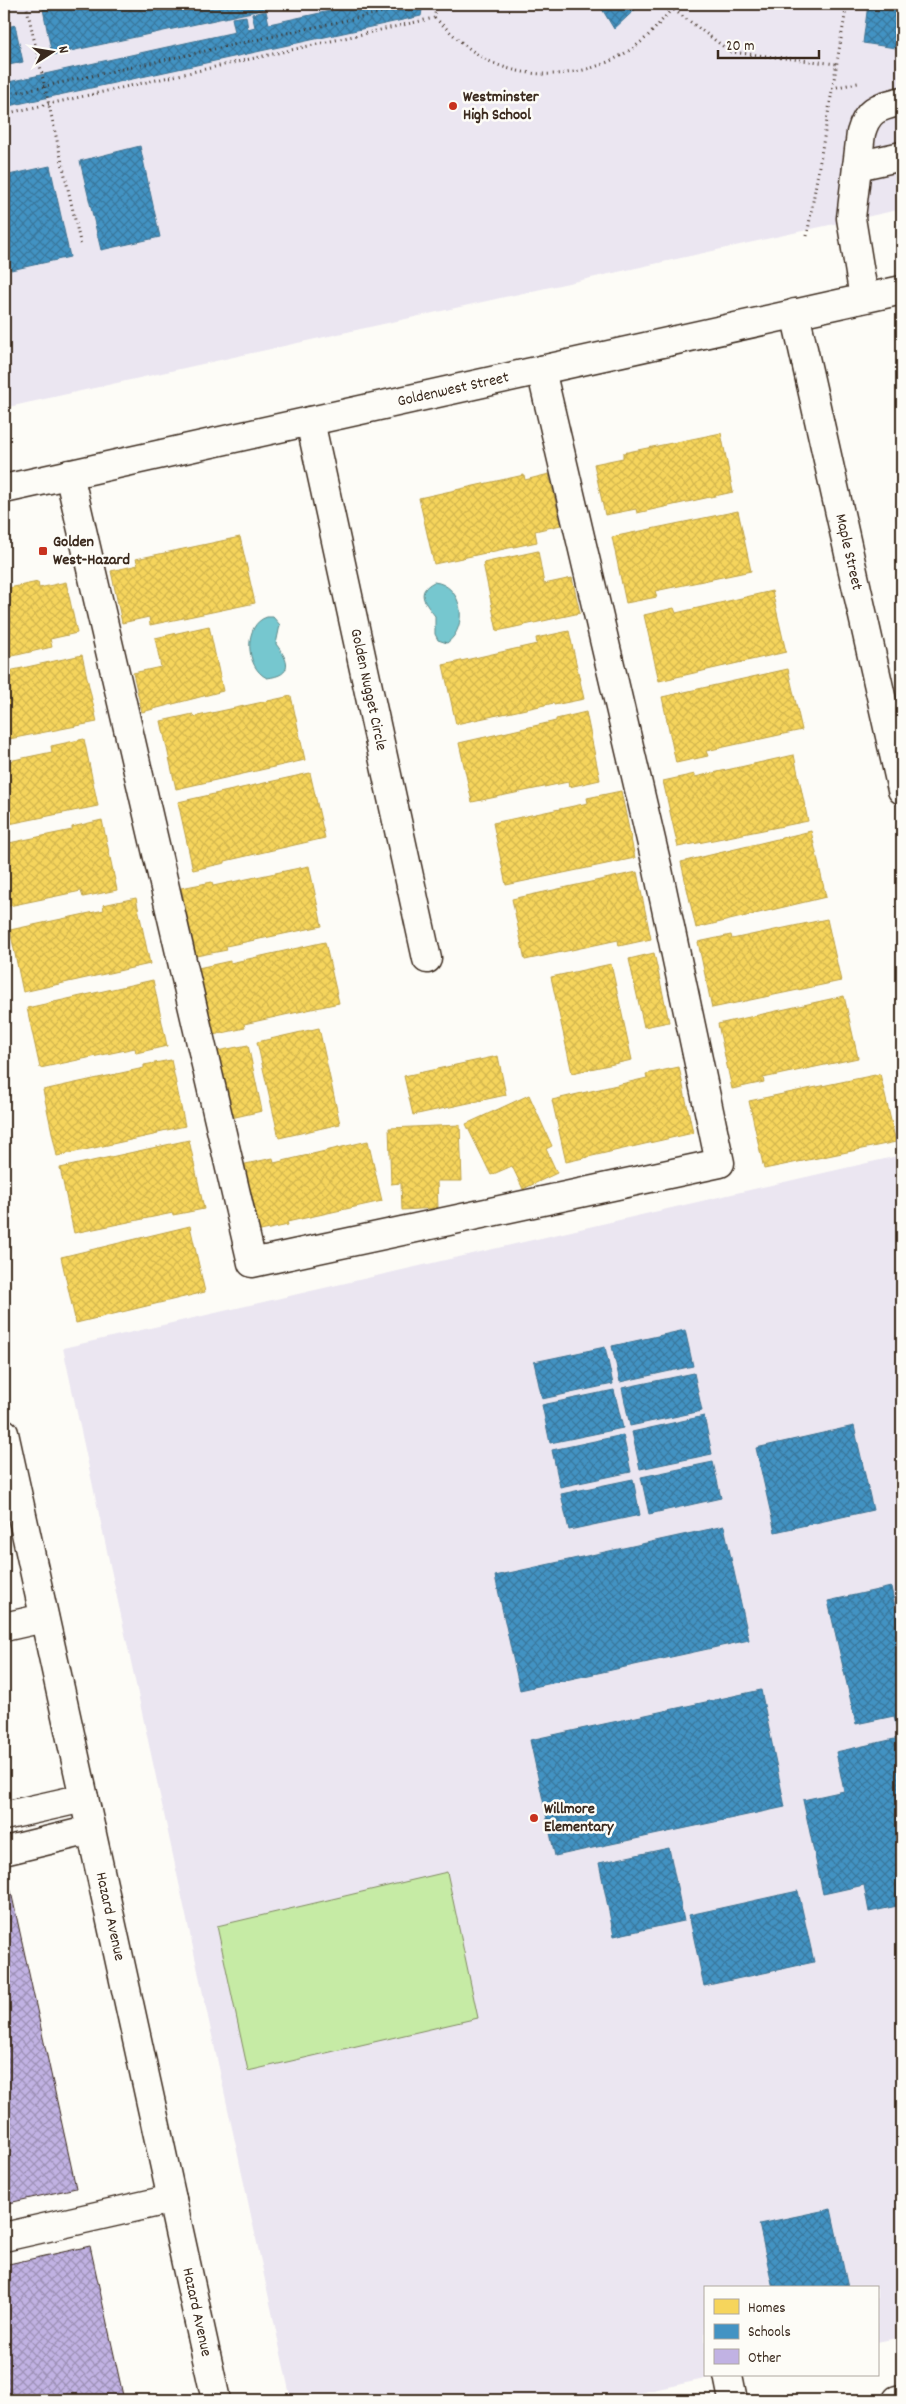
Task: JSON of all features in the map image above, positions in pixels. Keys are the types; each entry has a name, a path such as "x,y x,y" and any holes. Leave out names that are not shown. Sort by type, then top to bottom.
{"street":[{"path":"864,298 850,218 861,134 869,114 874,109 902,101"},
{"path":"857,166 902,156"},
{"name":"Goldenwest Street","path":"4,489 902,290"},
{"name":"Maple Street","path":"795,313 902,790"},
{"path":"69,474 252,1263 720,1163 658,870 541,370"},
{"name":"Golden Nugget Circle","path":"310,421 427,958"},
{"name":"Hazard Avenue","path":"4,1433 216,2400"},
{"path":"4,1615 43,1612"},
{"path":"4,1627 43,1612"},
{"path":"4,1816 84,1798"},
{"path":"4,1851 91,1830"},
{"path":"4,2237 172,2199"},
{"path":"728,2376 733,2400"},
{"path":"897,2400 902,2399"}],"path":[{"path":"26,4 81,246"},
{"path":"4,95 411,6 411,4"},
{"path":"434,18 436,4"},
{"path":"666,4 731,52 837,64"},
{"path":"434,18 468,50 498,65 526,72 562,73 600,65 622,56 651,33 674,4"},
{"path":"807,236 847,4"},
{"path":"4,114 49,106 434,18"}],"shaded area":[{"name":"Westminster High School","path":"4,4 902,4 902,209 4,408"},
{"name":"Willmore Elementary","path":"902,1155 902,2337 878,2342 878,2286 704,2286 704,2376 718,2376 607,2400 291,2400 63,1348"}],"green space":[{"path":"447,1872 478,2018 248,2071 217,1926"}],"water":[{"path":"434,582 444,585 451,591 457,598 460,608 458,627 454,636 447,643 438,640 435,634 435,616 425,603 423,594 424,590"},
{"path":"267,617 273,617 280,625 276,644 284,656 286,666 282,674 267,678 254,665 250,646 254,628 259,621"}],"building: Homes":[{"path":"721,433 733,492 637,513 636,509 605,515 594,464 623,458 623,453"},
{"path":"549,474 561,525 535,531 537,542 434,564 419,498 524,475 525,480"},
{"path":"738,511 751,571 655,591 657,597 626,603 612,537"},
{"path":"240,537 255,603 150,625 149,617 122,623 111,571 138,565 136,559"},
{"path":"538,551 544,584 572,578 580,613 497,631 483,563"},
{"path":"38,582 39,588 66,582 77,633 50,639 52,647 4,658 4,589"},
{"path":"772,591 786,652 659,681 644,615 674,608 676,613"},
{"path":"209,626 223,691 142,712 133,673 161,667 155,638"},
{"path":"569,631 584,699 554,705 554,703 456,724 443,665 537,644 536,638"},
{"path":"82,655 97,722 4,740 4,672"},
{"path":"788,669 802,730 706,751 708,756 676,763 662,697"},
{"path":"291,696 305,760 176,789 161,721 193,714 193,717"},
{"path":"586,712 600,780 569,787 568,782 472,802 459,743 556,721 556,719"},
{"path":"84,739 98,806 4,825 4,762 52,752 51,746"},
{"path":"794,755 808,821 678,847 663,781 695,774 695,777"},
{"path":"310,773 325,838 193,870 178,802"},
{"path":"621,791 635,858 506,885 493,823 588,803 587,798"},
{"path":"102,820 117,890 83,897 81,891 4,907 4,844 72,830 72,827"},
{"path":"811,831 826,897 696,928 681,862"},
{"path":"309,866 322,926 226,946 227,950 196,956 181,888 212,882 213,886"},
{"path":"637,872 651,939 619,946 618,940 525,960 512,899"},
{"path":"136,898 150,964 23,992 10,930 104,910 103,905"},
{"path":"827,919 841,981 712,1008 698,942 731,935 732,939"},
{"path":"325,942 339,1003 244,1024 245,1028 213,1035 198,968 230,961 230,963"},
{"path":"654,953 669,1022 644,1027 629,959"},
{"path":"611,964 632,1060 572,1073 551,977"},
{"path":"153,980 167,1046 136,1053 135,1048 40,1068 27,1008"},
{"path":"844,996 858,1058 763,1078 764,1082 732,1089 718,1024"},
{"path":"319,1028 340,1124 279,1138 257,1042"},
{"path":"248,1045 262,1111 231,1118 217,1051"},
{"path":"498,1056 506,1095 413,1115 404,1076"},
{"path":"171,1060 185,1126 158,1132 158,1134 57,1156 43,1090 144,1068 144,1065"},
{"path":"679,1067 693,1133 566,1162 552,1100 647,1078 646,1074"},
{"path":"880,1074 896,1142 764,1169 749,1101"},
{"path":"529,1095 552,1146 546,1149 557,1173 523,1189 512,1166 491,1175 466,1124"},
{"path":"460,1125 462,1181 437,1181 438,1208 402,1210 401,1183 391,1184 389,1128"},
{"path":"189,1140 204,1209 173,1215 173,1213 74,1233 60,1168"},
{"path":"368,1141 382,1201 287,1222 288,1225 256,1232 241,1165 273,1158 274,1163"},
{"path":"190,1226 205,1292 76,1323 61,1257"}],"building: Schools":[{"path":"42,4 289,4 52,55"},
{"path":"362,4 423,4 421,16 4,107 4,83 235,32 232,18 246,16 248,29 255,27 252,14 266,11 269,24"},
{"path":"599,4 641,4 614,29"},
{"path":"868,4 902,4 902,49 863,43"},
{"path":"15,25 23,62 4,66 4,28"},
{"path":"140,146 160,237 101,250 80,161"},
{"path":"50,166 70,257 11,270 4,235 4,176"},
{"path":"685,1330 693,1366 620,1382 612,1346"},
{"path":"605,1347 613,1384 542,1399 534,1362"},
{"path":"694,1373 702,1411 630,1426 622,1388"},
{"path":"614,1390 623,1428 550,1443 542,1405"},
{"path":"704,1416 712,1454 640,1469 632,1432"},
{"path":"854,1426 873,1510 775,1532 756,1448"},
{"path":"623,1435 631,1472 560,1487 552,1450"},
{"path":"713,1462 721,1498 649,1514 641,1477"},
{"path":"633,1479 640,1515 569,1530 561,1494"},
{"path":"724,1526 749,1640 520,1690 495,1576"},
{"path":"891,1587 902,1640 902,1905 869,1912 864,1885 823,1894 803,1800 844,1791 836,1752 899,1738 894,1716 856,1724 828,1601"},
{"path":"761,1690 785,1807 555,1856 530,1740"},
{"path":"669,1848 684,1921 614,1936 599,1863"},
{"path":"798,1891 814,1962 704,1986 689,1915"},
{"path":"831,2209 848,2286 773,2286 759,2224"}],"building: Other":[{"path":"10,1887 76,2188 4,2204 4,1888"},
{"path":"90,2246 124,2400 4,2400 4,2265"}],"place":[{"name":"Westminster High School","path":"453,106"},
{"name":"Golden West-Hazard","path":"43,551"},
{"name":"Willmore Elementary","path":"534,1818"}]}
